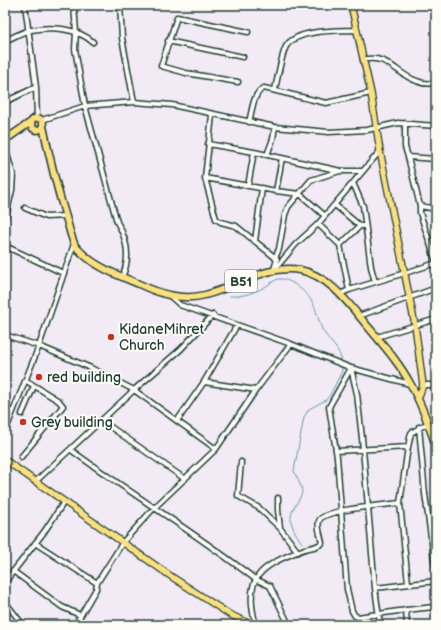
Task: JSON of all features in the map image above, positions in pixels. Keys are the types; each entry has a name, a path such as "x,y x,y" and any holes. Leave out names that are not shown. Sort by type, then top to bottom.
{"highway":[{"path":"5,140 31,122 41,121 39,130 19,131"},
{"name":"B51","path":"41,121 74,244 82,254 94,263 151,290 170,296 189,298 219,292 252,276 274,269 300,270 313,274 340,294 401,366 418,399 436,446"},
{"name":"B51","path":"31,122 31,127 46,143"}],"main road":[{"path":"351,5 371,94 380,151 415,325 423,385 418,399"},
{"path":"5,460 172,577 229,614 249,624"}],"street":[{"path":"25,5 41,121 85,106 134,102 172,105 212,115 275,127 329,132 367,130 398,123 436,126"},
{"path":"74,5 76,32 75,49 85,106 117,222 124,234 128,253 125,270 122,277"},
{"path":"120,5 122,38 134,102"},
{"path":"238,82 186,73 160,66 177,17 248,32"},
{"path":"5,41 29,30 47,28 76,32 86,36 93,42"},
{"path":"275,90 287,44 303,35 318,32 356,30"},
{"path":"168,41 243,57"},
{"path":"363,60 370,58 378,59 386,62 416,81 430,84 436,83"},
{"path":"5,102 36,87"},
{"path":"249,122 256,95 260,89 264,88 329,103 371,94"},
{"path":"212,115 205,178 216,218 221,222 236,226 275,258"},
{"path":"340,294 436,262 420,213 420,206 405,147 405,123"},
{"path":"267,155 273,139 275,127"},
{"path":"208,144 254,152 341,171 362,171"},
{"path":"5,148 13,174 12,190 5,221"},
{"path":"274,269 296,244 318,224 380,151"},
{"path":"248,186 254,152"},
{"path":"408,157 436,159"},
{"path":"276,191 282,158"},
{"path":"274,269 277,259 275,258 279,249 286,210 311,180 341,171"},
{"path":"205,178 300,194 325,216"},
{"path":"353,183 363,206 375,282"},
{"path":"255,241 262,188"},
{"path":"335,205 360,226 365,226"},
{"path":"420,206 436,209"},
{"path":"25,208 46,217 66,216"},
{"path":"318,224 340,245 349,290"},
{"path":"340,245 360,226"},
{"path":"5,432 38,346 74,244"},
{"path":"5,246 63,273"},
{"path":"358,316 436,288"},
{"path":"170,296 180,305 213,315 351,368 411,385"},
{"path":"35,482 134,390 181,350 213,315"},
{"path":"377,337 436,319"},
{"path":"177,421 204,382 237,325"},
{"path":"5,334 92,368 134,390 216,449"},
{"path":"75,625 96,589 97,583 123,542 154,508 216,449 256,390 291,344"},
{"path":"351,368 357,394 375,588 380,625"},
{"path":"351,368 329,407 336,451 342,510 347,589 352,612 354,616 436,607"},
{"path":"21,457 63,406 59,401 25,380"},
{"path":"204,382 256,390"},
{"path":"423,385 436,385"},
{"path":"22,414 34,386"},
{"path":"5,409 13,412"},
{"path":"102,421 185,479"},
{"path":"408,583 400,504 411,433 428,423"},
{"path":"419,427 425,494 436,573"},
{"path":"336,451 408,447"},
{"path":"71,450 255,579 270,586 289,625"},
{"path":"241,462 238,496 259,508 280,528 298,552"},
{"path":"278,498 280,528"},
{"path":"5,582 64,502"},
{"path":"256,625 251,599 255,579 273,562 308,548 318,546 322,543 318,521 320,518 327,514 342,510 400,504"},
{"path":"35,543 97,583"},
{"path":"13,571 62,607 80,615"},
{"path":"375,588 436,580"},
{"path":"5,602 22,625"},
{"path":"406,610 407,625"}],"waterway":[{"path":"230,296 240,296 255,292 278,279 287,280 301,289 311,300 315,307 322,329 337,349 342,363"},
{"path":"302,543 294,530 291,516 302,492 294,471 304,417 309,409 326,400 330,395 342,371 342,366"}],"place":[{"name":"KidaneMihret Church","path":"111,337"},
{"name":"red building","path":"39,377"},
{"name":"Grey building","path":"23,422"}]}
